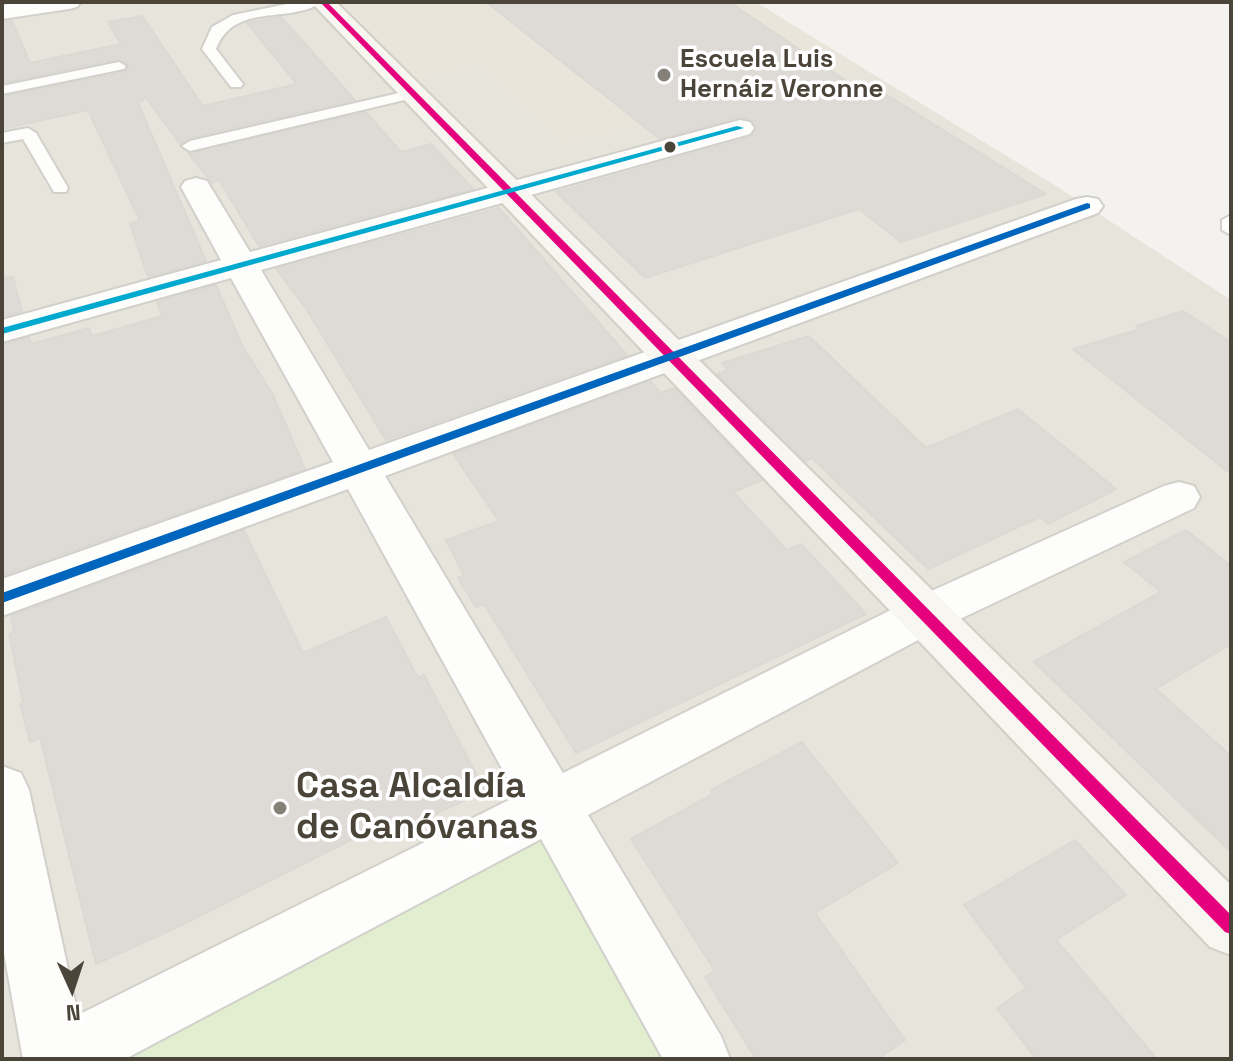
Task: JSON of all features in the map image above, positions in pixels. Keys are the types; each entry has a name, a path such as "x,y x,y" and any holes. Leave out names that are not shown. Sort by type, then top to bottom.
{"main road":[{"path":"323,2 1231,926"}],"street":[{"path":"2,12 69,2"},
{"path":"2,331 740,128"},
{"path":"196,187 698,1059"},
{"path":"2,598 1087,206"},
{"path":"2,790 57,1059 553,808 924,615 1179,497"}],"lane":[{"path":"236,84 209,49 217,30 238,18 316,2"},
{"path":"2,90 119,66"},
{"path":"190,146 412,94"},
{"path":"2,138 28,133 60,188"},
{"path":"1231,220 1231,230"}],"shaded area":[{"path":"2,2 755,2 1056,186 1231,300 1231,1059 2,1059"},
{"name":"Escuela Luis Hernáiz Veronne","path":"329,2 756,2 864,69 562,144 480,65 401,82"}],"green space":[{"path":"553,808 698,1059 59,1059"}],"building":[{"path":"486,2 729,2 858,89 871,85 1046,194 901,242 859,209 645,278 556,192 751,137 756,126 751,119 739,117 660,139"},
{"path":"142,16 203,106 297,84 247,23 281,17 355,100 189,138 180,144 146,98 138,103 206,261 148,277 130,223 140,221 88,110 2,129 2,97 125,72 129,65 118,59 2,83 2,22 12,21 30,63 121,44 108,22"},
{"path":"366,112 401,152 431,144 473,189 259,246 219,180 212,183 188,153"},
{"path":"499,208 627,355 386,440 305,307 276,269"},
{"path":"13,277 22,311 2,317 2,278"},
{"path":"216,285 243,347 273,395 305,469 3,575 2,345 29,337 31,344 89,328 92,336 162,316 157,302"},
{"path":"1183,311 1231,342 1231,474 1073,349 1140,329 1136,326"},
{"path":"809,336 926,448 1018,409 1116,489 1048,524 1040,517 928,569 812,458 806,461 717,374 728,370 722,363"},
{"path":"650,381 660,393 674,388 762,480 733,492 787,550 801,544 866,614 576,753 484,604 476,607 458,578 464,575 446,540 499,521 453,454"},
{"path":"244,530 303,653 386,617 418,678 424,675 485,791 381,839 376,827 184,924 96,964 40,738 30,742 20,704 23,703 9,634 14,632 11,616"},
{"path":"1186,530 1231,566 1231,644 1156,689 1231,756 1231,852 1034,662 1161,592 1124,562"},
{"path":"802,742 898,863 815,913 905,1040 878,1059 756,1059 705,977 715,971 631,839 713,794 711,790"},
{"path":"1075,840 1126,895 1056,940 1157,1059 1036,1059 997,1008 1026,988 964,905"}],"transit line":[{"path":"323,2 1231,926"},
{"path":"2,331 740,128"},
{"path":"2,598 1087,206"}],"place":[{"name":"Escuela Luis Hernáiz Veronne","path":"664,75"},
{"name":"Casa Alcaldía de Canóvanas","path":"280,808"}]}
